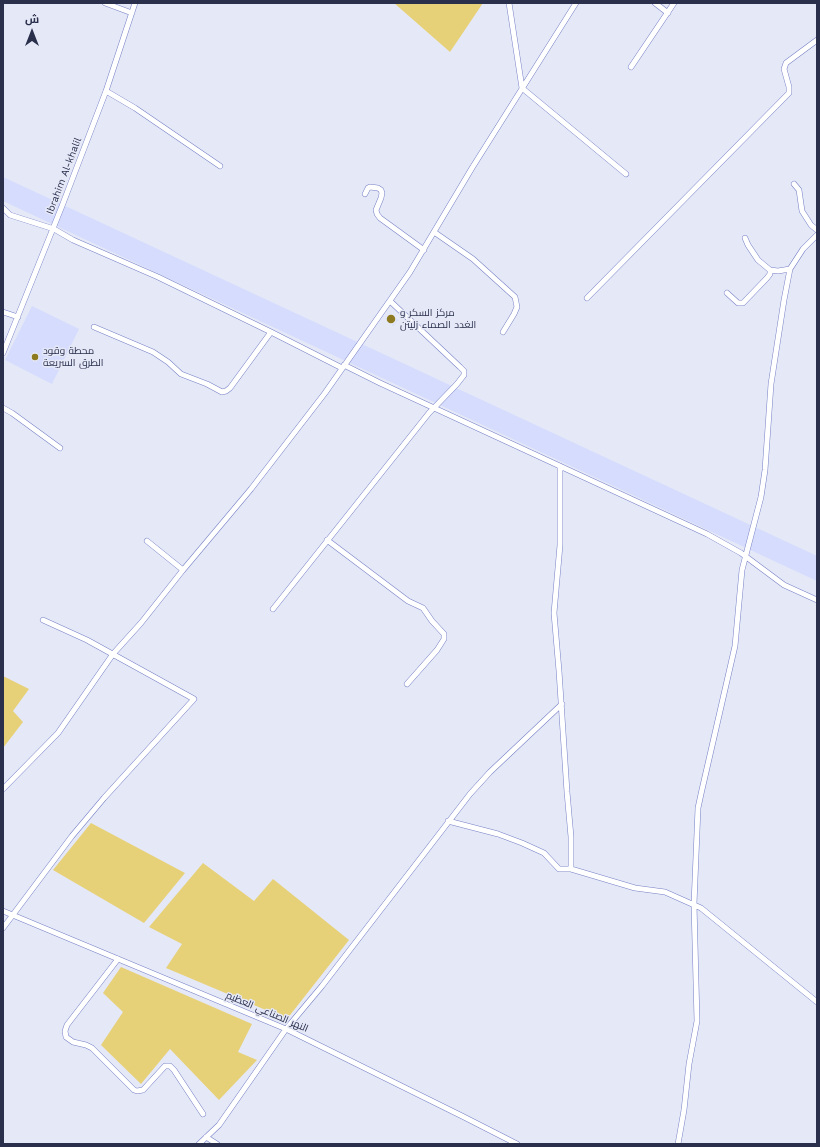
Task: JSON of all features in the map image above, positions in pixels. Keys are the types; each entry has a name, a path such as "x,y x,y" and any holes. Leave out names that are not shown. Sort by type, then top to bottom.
{"street":[{"path":"105,3 132,13"},
{"name":"Ibrahim Al-khalil","path":"3,352 54,229 106,91 135,3"},
{"path":"509,3 522,88 626,174"},
{"path":"3,789 58,733 113,654 141,623 183,570 252,489 343,367 410,272 522,88 576,3"},
{"path":"655,3 668,13"},
{"path":"631,67 674,3"},
{"path":"587,298 789,93 789,87 784,69 786,63 817,40"},
{"path":"106,91 220,166"},
{"path":"794,184 799,190 802,210 811,225 817,230"},
{"path":"365,194 369,188 378,188 381,190 381,198 376,210 377,214 380,218 424,250"},
{"path":"3,208 10,215 54,229 73,240 158,277 343,367 707,534 745,556 784,585 817,600"},
{"path":"434,232 473,259 515,297 517,307 503,332"},
{"path":"678,1144 684,1110 688,1069 698,1021 694,904 698,808 700,794 734,652 742,570 761,497 765,470 771,384 790,269 803,249 817,235"},
{"path":"745,238 758,260 770,270 778,271 790,269"},
{"path":"727,293 738,302 743,302 769,277 770,270"},
{"path":"274,609 434,408 464,375 464,371 390,301"},
{"path":"3,312 18,317"},
{"path":"94,327 153,352 168,362 181,374 207,384 222,392 230,388 271,332"},
{"path":"3,408 60,448"},
{"path":"560,466 560,537 554,613 571,837 571,869"},
{"path":"328,540 408,601 423,608 444,634 444,639 437,650 407,684"},
{"path":"147,541 183,570"},
{"path":"3,928 77,831 194,699 87,640 43,620"},
{"path":"198,1144 219,1125 286,1029 322,986 448,821 490,772 562,704"},
{"path":"448,821 498,834 522,843 544,853 559,868 571,869 635,888 665,892 694,904 712,915 762,958 817,1002"},
{"name":"النهر الصناعي العظيم","path":"3,911 286,1029 517,1144"},
{"path":"118,959 67,1025 64,1031 66,1037 73,1042 92,1048 134,1090 137,1091 143,1090 165,1066 170,1066 203,1114"},
{"path":"206,1137 216,1144"}],"shaded area":[{"path":"394,3 483,3 450,52"},
{"path":"3,177 817,556 817,581 3,201"},
{"path":"32,306 79,329 52,384 5,360"},
{"name":"مركز السكر و الغدد الصماء زليتن","path":"390,313 398,320 393,326 385,319"},
{"path":"3,676 29,689 13,711 23,722 3,748"},
{"path":"91,823 185,873 144,923 53,870"},
{"path":"203,863 254,901 273,879 349,940 287,1019 166,968 182,944 149,927"},
{"path":"121,967 252,1024 238,1052 257,1060 219,1100 170,1049 141,1084 101,1045 123,1012 103,993"}],"place":[{"name":"مركز السكر و الغدد الصماء زليتن","path":"391,319"},
{"name":"محطة وقود الطرق السريعة","path":"35,357"}]}
